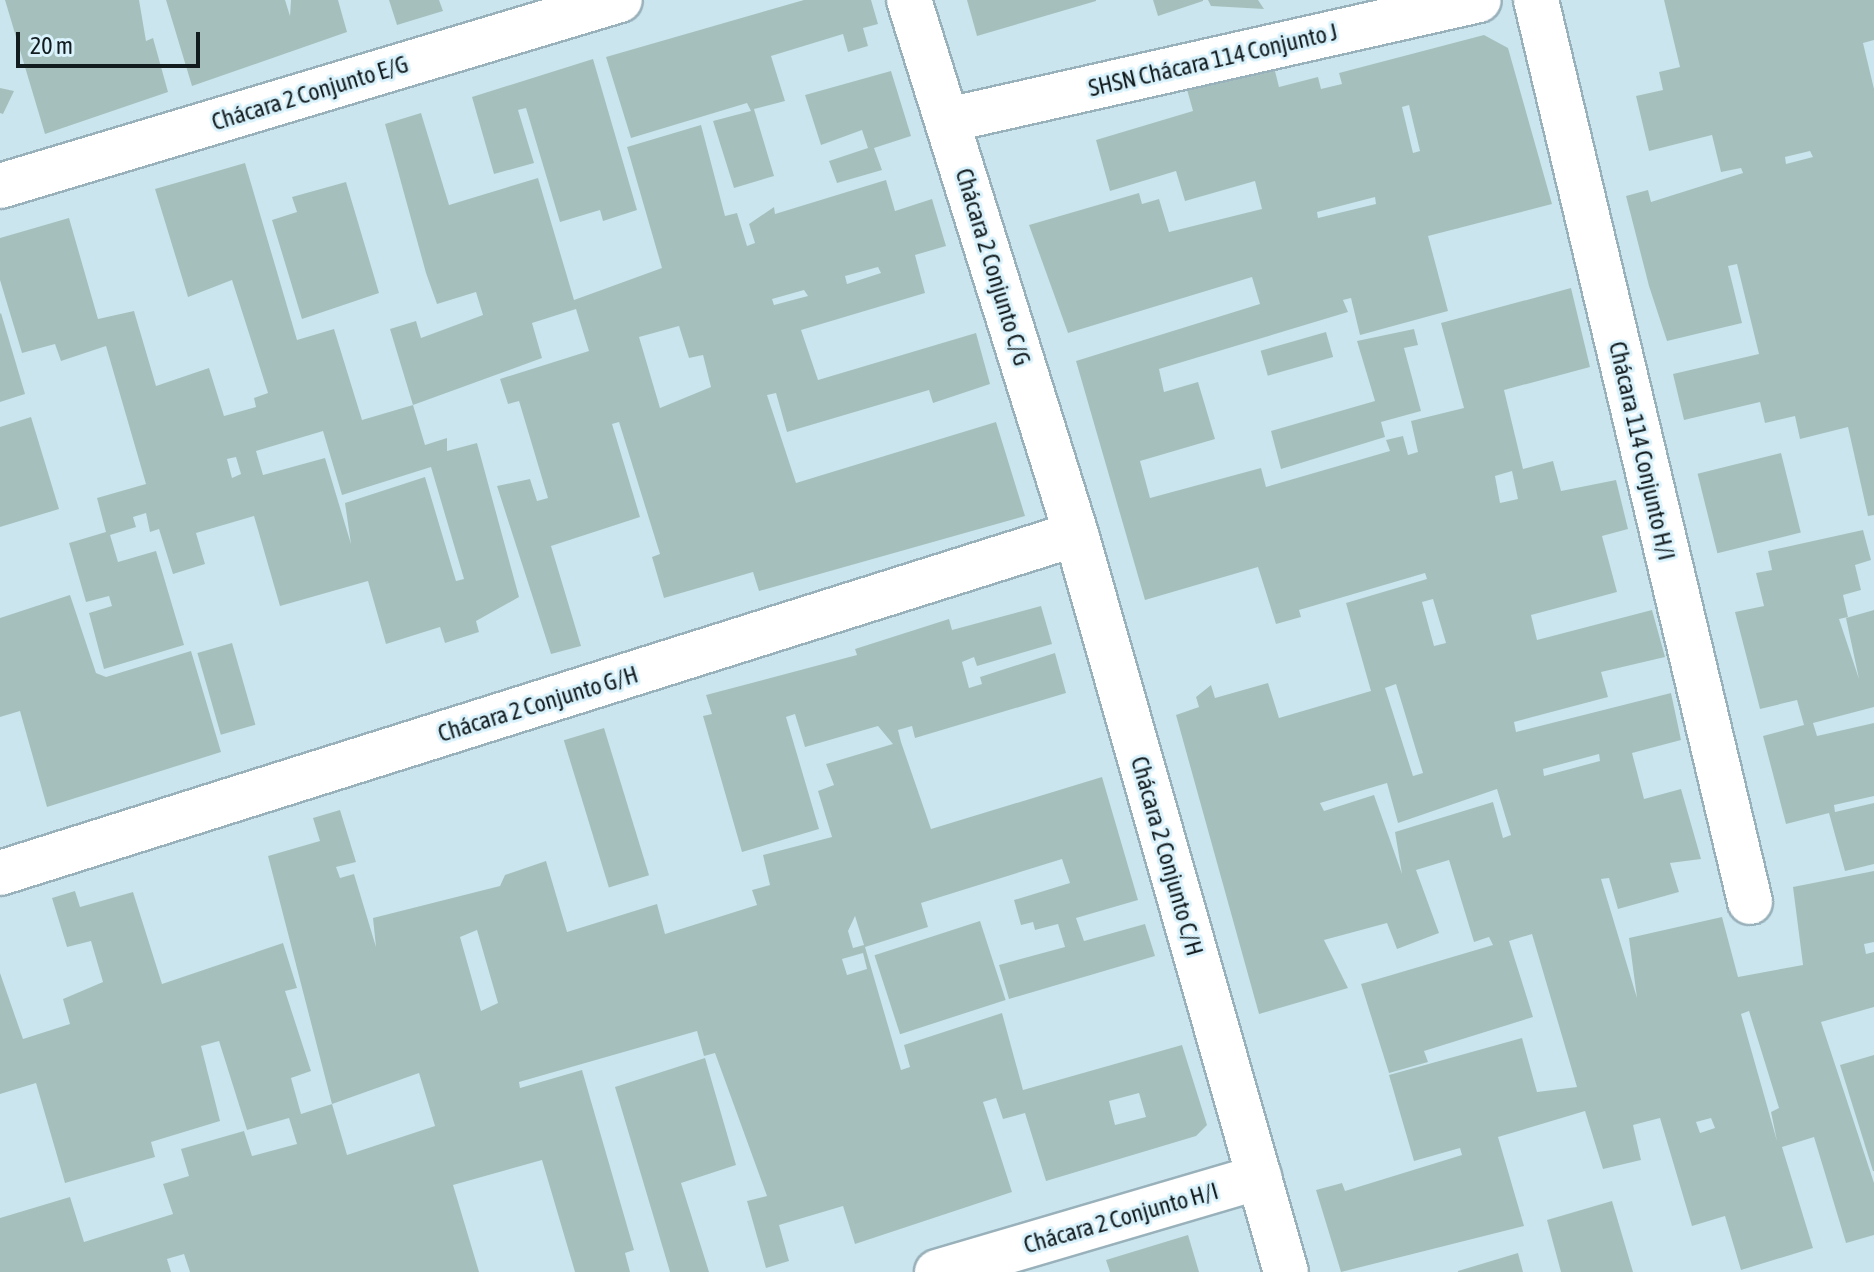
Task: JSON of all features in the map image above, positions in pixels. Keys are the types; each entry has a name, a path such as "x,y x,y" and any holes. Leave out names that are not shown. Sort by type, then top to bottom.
{"street":[{"name":"Chácara 2 Conjunto E/G","path":"0,186 620,0"},
{"name":"Chácara 2 Conjunto C/G","path":"909,0 1076,534"},
{"name":"Chácara 114 Conjunto H/I","path":"1536,0 1750,902"},
{"name":"SHSN Chácara 114 Conjunto J","path":"948,120 1473,1"},
{"name":"Chácara 2 Conjunto G/H","path":"0,873 1076,534"},
{"name":"Chácara 2 Conjunto C/H","path":"1076,534 1286,1272"},
{"name":"Chácara 2 Conjunto H/I","path":"937,1272 1259,1177"}],"building":[{"path":"5,0 139,0 146,41 153,38 168,92 45,134"},
{"path":"166,0 285,0 290,16 291,0 338,0 347,32 192,86"},
{"path":"389,0 439,0 443,11 397,25"},
{"path":"804,0 871,0 878,24 863,28 868,46 848,52 843,34 771,56 785,101 754,109 774,176 734,188 713,121 751,111 747,103 631,138 606,57"},
{"path":"967,0 1096,0 1096,1 977,36"},
{"path":"1153,0 1203,0 1203,1 1158,16"},
{"path":"1208,0 1258,0 1264,9 1211,6"},
{"path":"1664,0 1874,0 1874,40 1863,43 1874,89 1874,515 1868,516 1848,427 1800,439 1795,416 1765,423 1760,402 1684,420 1673,374 1759,354 1737,264 1728,266 1742,323 1667,341 1649,286 1626,196 1648,190 1651,202 1743,173 1741,168 1721,172 1712,135 1649,151 1636,96 1663,90 1659,72 1680,67","holes":["1810,151 1813,157 1786,164 1785,157"]},
{"path":"1484,35 1508,48 1552,204 1428,236 1448,311 1360,335 1351,298 1343,300 1348,312 1159,369 1164,392 1198,382 1215,439 1140,461 1150,498 1261,468 1266,487 1390,451 1386,440 1403,436 1408,455 1418,452 1411,421 1464,408 1441,323 1571,288 1590,367 1504,390 1523,469 1553,461 1561,491 1616,480 1628,529 1602,536 1617,592 1531,615 1537,640 1652,610 1665,657 1601,672 1608,697 1514,722 1516,732 1671,693 1681,740 1632,753 1644,799 1681,789 1701,859 1670,863 1679,892 1618,909 1609,878 1601,879 1637,998 1629,938 1722,917 1738,977 1803,965 1793,887 1874,871 1874,942 1864,944 1866,954 1874,952 1874,1007 1821,1022 1874,1183 1874,1235 1846,1243 1814,1137 1782,1147 1813,1248 1741,1270 1725,1216 1692,1226 1660,1118 1633,1125 1641,1160 1603,1169 1585,1111 1498,1137 1524,1226 1341,1272 1316,1190 1342,1183 1345,1191 1462,1155 1460,1148 1414,1161 1389,1075 1522,1038 1537,1092 1577,1087 1532,934 1509,941 1533,1017 1424,1051 1428,1062 1389,1073 1361,984 1493,945 1489,937 1474,942 1449,860 1416,870 1439,933 1397,949 1387,923 1324,940 1348,988 1259,1014 1176,715 1199,707 1196,697 1211,685 1215,698 1268,683 1279,718 1371,691 1346,603 1427,579 1425,573 1299,610 1301,617 1276,624 1258,567 1145,600 1076,361 1260,304 1252,277 1068,333 1029,225 1139,193 1142,204 1159,199 1169,232 1262,209 1255,181 1185,201 1176,171 1110,191 1096,140 1193,111 1183,75 1269,47 1279,87 1318,77 1321,89 1342,84 1339,73","holes":["1409,105 1420,151 1413,153 1402,107","1375,197 1376,204 1318,218 1317,212","1512,471 1518,499 1500,503 1495,476","1433,599 1446,643 1434,646 1422,602","1396,684 1423,773 1413,776 1385,688","1599,754 1600,761 1544,776 1543,769","1387,783 1398,823 1497,789 1511,835 1503,838 1493,802 1395,832 1402,874 1374,795 1324,811 1320,803","1749,1011 1779,1108 1771,1112 1777,1141 1741,1014","1711,1118 1715,1128 1700,1133 1696,1122"]},
{"path":"593,59 637,210 603,221 600,210 560,222 526,108 518,110 534,163 494,174 472,97"},
{"path":"891,71 911,136 874,148 882,170 837,183 829,161 868,148 862,130 821,145 805,95"},
{"path":"0,88 14,91 3,114 0,113"},
{"path":"421,113 449,205 538,178 574,300 662,268 627,147 701,125 725,216 737,213 747,246 755,243 749,224 774,207 775,214 886,180 895,211 932,199 946,246 915,255 925,293 801,330 818,380 976,333 990,384 933,403 929,390 787,432 776,393 767,395 796,483 996,422 1025,516 759,591 753,572 664,598 652,557 660,554 619,422 612,424 640,517 551,546 581,646 551,654 497,486 530,479 537,501 548,498 519,401 508,404 500,379 589,351 576,309 532,323 542,358 413,405 390,329 416,321 421,338 483,315 476,292 437,304 385,124","holes":["878,267 881,273 847,284 845,276","804,290 808,296 774,305 772,299","679,326 689,358 703,355 711,387 660,408 639,337"]},
{"path":"245,163 297,340 334,329 362,420 413,405 425,445 447,438 447,451 477,443 519,597 476,621 479,632 445,643 440,627 386,644 368,581 280,606 254,516 196,533 205,564 173,574 159,529 150,532 146,513 133,517 136,527 110,535 118,562 156,551 184,645 104,669 89,613 112,606 109,596 86,602 69,543 106,532 97,498 146,484 106,346 61,361 55,344 22,353 0,280 0,238 69,218 98,319 134,311 156,386 209,368 224,416 256,407 254,398 268,393 232,280 188,297 155,189","holes":["323,431 342,495 431,467 464,579 456,581 425,477 345,503 351,544 325,458 263,475 256,451","236,457 241,474 232,478 227,459"]},
{"path":"346,182 379,293 302,319 272,220 297,212 292,197"},
{"path":"0,314 25,394 0,402"},
{"path":"1414,329 1418,345 1404,348 1421,411 1381,422 1385,437 1281,469 1271,431 1375,401 1357,341"},
{"path":"1326,332 1333,357 1268,376 1261,351"},
{"path":"31,417 59,509 0,527 0,427"},
{"path":"1781,453 1801,533 1717,553 1698,474"},
{"path":"1863,530 1871,560 1855,565 1861,590 1843,595 1848,617 1839,619 1859,679 1846,618 1874,610 1874,707 1813,723 1817,736 1874,723 1874,796 1834,805 1835,812 1874,803 1874,864 1845,871 1829,813 1786,824 1763,736 1804,725 1797,700 1760,709 1735,612 1764,606 1756,573 1772,570 1768,551"},
{"path":"70,595 96,673 106,677 191,651 221,752 47,807 20,711 0,717 0,618"},
{"path":"1041,606 1052,644 977,666 974,657 962,662 969,688 982,684 980,677 1055,653 1066,693 915,738 912,726 898,730 901,742 931,829 1102,777 1138,900 1076,918 1084,941 1145,924 1155,956 1009,999 999,965 1065,947 1058,924 1035,930 1033,922 1021,925 1014,900 1070,883 1062,859 921,903 928,927 865,947 901,1070 910,1067 904,1045 1002,1013 1023,1090 1182,1045 1207,1125 1196,1136 1046,1181 1025,1113 1003,1119 996,1098 983,1102 1012,1192 855,1244 843,1206 779,1225 789,1261 766,1268 747,1201 767,1196 715,1053 704,1056 697,1031 519,1082 520,1088 582,1070 634,1250 625,1253 630,1272 575,1272 542,1160 453,1185 479,1272 190,1272 184,1254 167,1259 171,1272 0,1272 0,1218 70,1197 84,1242 173,1214 163,1184 189,1176 181,1149 244,1131 252,1156 297,1144 289,1118 247,1130 219,1041 201,1046 220,1121 151,1142 155,1157 65,1183 36,1083 0,1094 0,973 23,1039 70,1024 63,999 103,982 91,941 67,947 52,898 75,891 80,907 133,892 162,984 283,943 297,988 285,991 311,1071 291,1078 301,1114 332,1104 268,856 320,841 313,818 340,810 356,862 336,867 340,878 354,874 376,947 373,918 500,886 505,875 546,861 567,932 657,904 665,934 757,905 752,890 770,885 763,855 832,837 818,791 834,785 826,764 893,744 878,726 805,747 795,714 786,717 819,829 742,852 703,716 712,714 706,695 857,655 855,649 949,619 952,630","holes":["855,916 864,945 853,948 848,931","477,930 498,1003 481,1011 460,937","863,953 867,969 847,975 842,959","419,1073 435,1126 347,1155 332,1104","1139,1093 1146,1117 1115,1125 1109,1101"]},
{"path":"232,643 255,725 221,735 197,653"},
{"path":"604,728 649,875 609,888 564,740"},
{"path":"980,921 1006,1000 900,1034 874,955"},
{"path":"1874,1055 1874,1171 1873,1171 1840,1065"},
{"path":"705,1058 736,1165 681,1183 709,1272 670,1272 615,1087"},
{"path":"1612,1201 1633,1272 1561,1272 1547,1220"},
{"path":"1188,1235 1199,1272 1110,1272 1106,1260"},
{"path":"1518,1253 1523,1272 1458,1272 1458,1271"}]}
